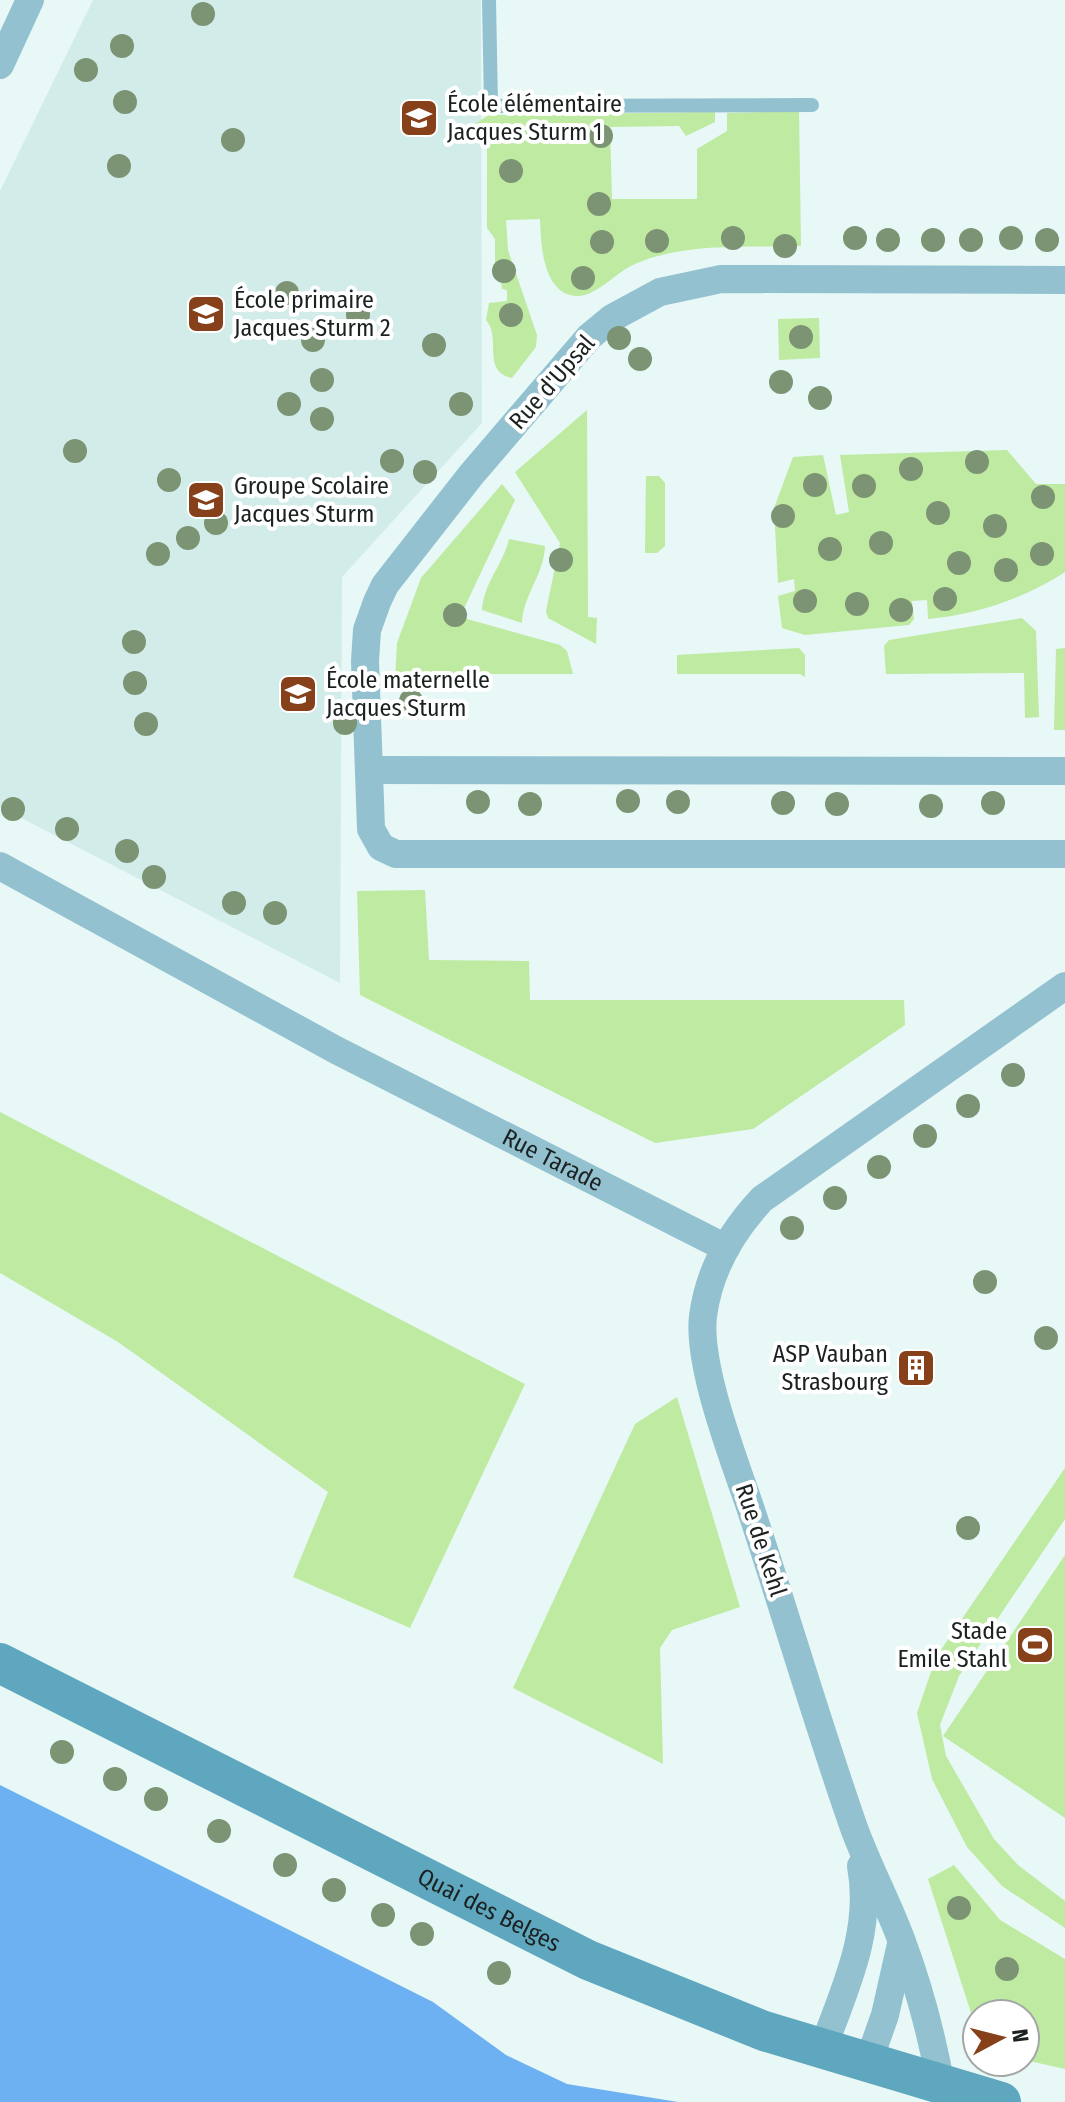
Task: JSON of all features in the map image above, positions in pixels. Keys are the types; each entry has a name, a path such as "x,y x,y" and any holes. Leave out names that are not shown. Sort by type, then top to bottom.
{"main road":[{"name":"Quai des Belges","path":"0,1663 588,1960 764,2031 1001,2102"}],"street":[{"path":"0,65 30,0"},
{"name":"Rue d'Upsal","path":"1065,280 721,279 660,292 612,318 589,337 471,475 385,585 367,630 371,829 381,847 396,854 1065,854"},
{"path":"369,770 1065,771"},
{"name":"Rue Tarade","path":"0,866 336,1050 628,1201 726,1248"},
{"path":"726,1248 741,1222 762,1199 1065,986"},
{"name":"Rue de Kehl","path":"726,1248 712,1277 703,1318 711,1378 855,1829 902,1941 931,2034 941,2086"},
{"name":"Rue de Kehl","path":"823,2048 857,1954 865,1918 864,1880 855,1829"},
{"path":"868,2063 885,2015 902,1941"}],"lane":[{"path":"489,0 491,106 812,105"}],"shaded area":[{"name":"Groupe Scolaire Jacques Sturm","path":"93,0 481,0 482,423 342,577 340,983 0,807 0,191"}],"green space":[{"path":"799,111 801,246 674,252 635,264 595,290 579,296 561,290 548,274 540,219 506,220 508,250 537,335 536,347 512,378 497,369 486,320 489,303 507,301 507,290 502,289 500,276 495,272 495,239 487,228 487,148 477,141 477,123 488,115 715,112 715,122 686,136 679,126 610,127 612,199 697,199 697,149 727,131 727,113"},
{"path":"819,318 820,358 779,360 778,319"},
{"path":"587,410 588,617 597,618 596,644 548,618 546,611 560,543 515,472"},
{"path":"1007,450 1036,484 1065,484 1065,572 1017,597 963,614 928,619 927,600 912,601 914,619 909,625 805,635 782,628 778,596 795,591 794,579 778,583 774,508 793,457 823,455 836,515 849,512 840,455"},
{"path":"646,476 659,476 665,483 665,546 657,553 645,553"},
{"path":"502,484 515,500 460,617 560,645 567,651 573,674 436,674 435,689 395,681 397,643 421,578"},
{"path":"509,539 545,546 522,623 482,610 486,591"},
{"path":"1022,618 1036,631 1039,717 1025,718 1024,673 886,674 884,646 889,640"},
{"path":"799,648 805,655 805,677 800,674 677,674 677,655"},
{"path":"1065,648 1065,730 1054,730 1056,649"},
{"path":"425,890 429,960 529,961 530,1000 904,1000 905,1025 753,1129 655,1143 360,995 357,891"},
{"path":"0,1112 525,1384 410,1628 293,1577 328,1492 118,1342 0,1273"},
{"path":"677,1397 740,1607 672,1630 660,1648 663,1764 513,1688 635,1424"},
{"path":"1065,1468 1065,1519 959,1676 940,1725 946,1756 994,1839 1018,1865 1065,1901 1065,1928 1002,1886 967,1847 932,1779 917,1713 936,1657"},
{"name":"Stade Emile Stahl","path":"1065,1555 1065,1818 943,1736"},
{"path":"954,1865 1000,1920 1065,1959 1065,2069 1041,2064 1041,1998 966,1998 928,1879"}],"water":[{"path":"0,1785 433,2002 506,2055 567,2084 678,2102 0,2102"}],"place":[{"name":"École élémentaire Jacques Sturm 1","path":"419,118"},
{"name":"École primaire Jacques Sturm 2","path":"206,314"},
{"name":"Groupe Scolaire Jacques Sturm","path":"206,500"},
{"name":"École maternelle Jacques Sturm","path":"298,694"},
{"name":"ASP Vauban Strasbourg","path":"916,1368"},
{"name":"Stade Emile Stahl","path":"1035,1645"}]}
